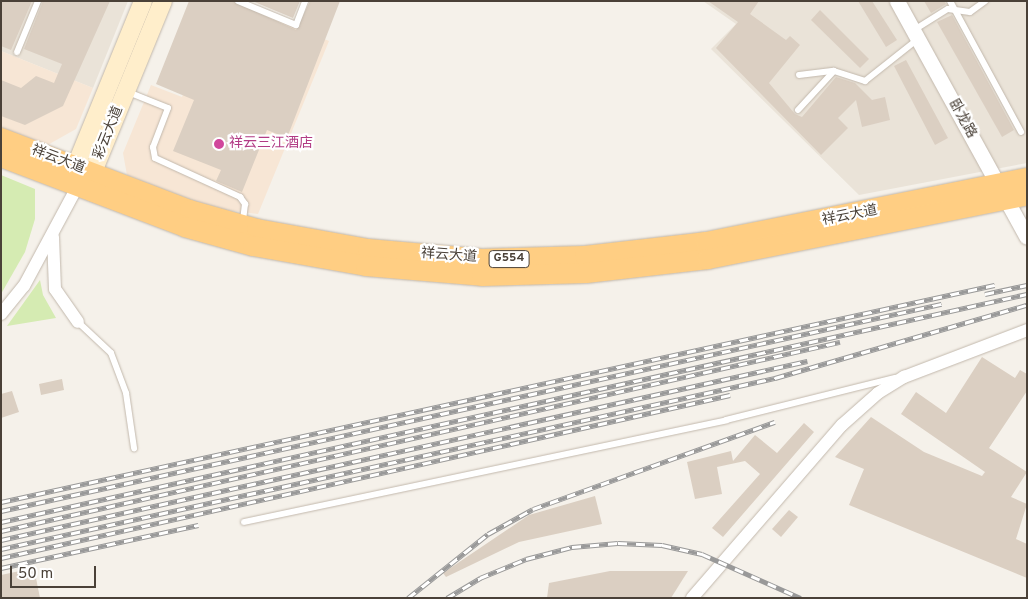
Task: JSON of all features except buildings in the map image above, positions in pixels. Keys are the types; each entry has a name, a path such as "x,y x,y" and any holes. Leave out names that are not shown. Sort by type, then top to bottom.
{"highway":[{"name":"祥云大道","path":"1,138 185,227 253,246 366,266 512,276 586,273 708,259 1002,192 1027,178"},
{"name":"祥云大道","path":"1,157 82,176 242,225 341,245 424,255 576,257 750,235 1002,192 1027,195"}],"main road":[{"name":"彩云大道","path":"82,176 143,1"},
{"name":"彩云大道","path":"82,176 126,91 162,1"}],"street":[{"name":"卧龙路","path":"897,1 1027,237"},
{"path":"1,314 24,286 82,176"},
{"path":"55,226 52,258 54,289 78,322"},
{"path":"692,598 860,407 911,374 1027,330"}],"lane":[{"path":"17,52 38,1"},
{"path":"238,1 296,24 305,1"},
{"path":"950,1 1022,132"},
{"path":"799,75 834,71 865,81 948,9 970,12 985,1"},
{"path":"798,110 834,71"},
{"path":"126,91 168,108 153,147 155,158 240,197 246,210 242,225"},
{"path":"78,322 111,353 126,393 134,448"},
{"path":"244,522 726,420 911,374"}],"shaded area":[{"path":"1,1 128,1 93,88 1,51"},
{"path":"220,1 234,1 329,41 258,214 209,208 127,175 123,153 151,85 182,97"},
{"path":"703,1 1027,1 1027,163 859,195 711,49 736,24"},
{"path":"1,51 93,88 76,129 44,147 1,130"}],"green space":[{"path":"1,175 35,189 35,219 25,252 1,294"},
{"path":"40,280 43,295 56,318 7,326"}],"railway":[{"path":"1,502 995,285"},
{"path":"985,294 1027,285"},
{"path":"1,522 1027,294"},
{"path":"1,511 941,304"},
{"path":"1,549 775,378 1027,305"},
{"path":"1,531 840,342"},
{"path":"1,540 807,361"},
{"path":"1,558 730,395"},
{"path":"408,598 488,534 533,509 775,422"},
{"path":"1,568 198,525"},
{"path":"447,598 480,578 526,559 572,547 618,543 662,545 702,554 801,598"}],"place":[{"name":"祥云三江酒店","path":"219,144"}]}
